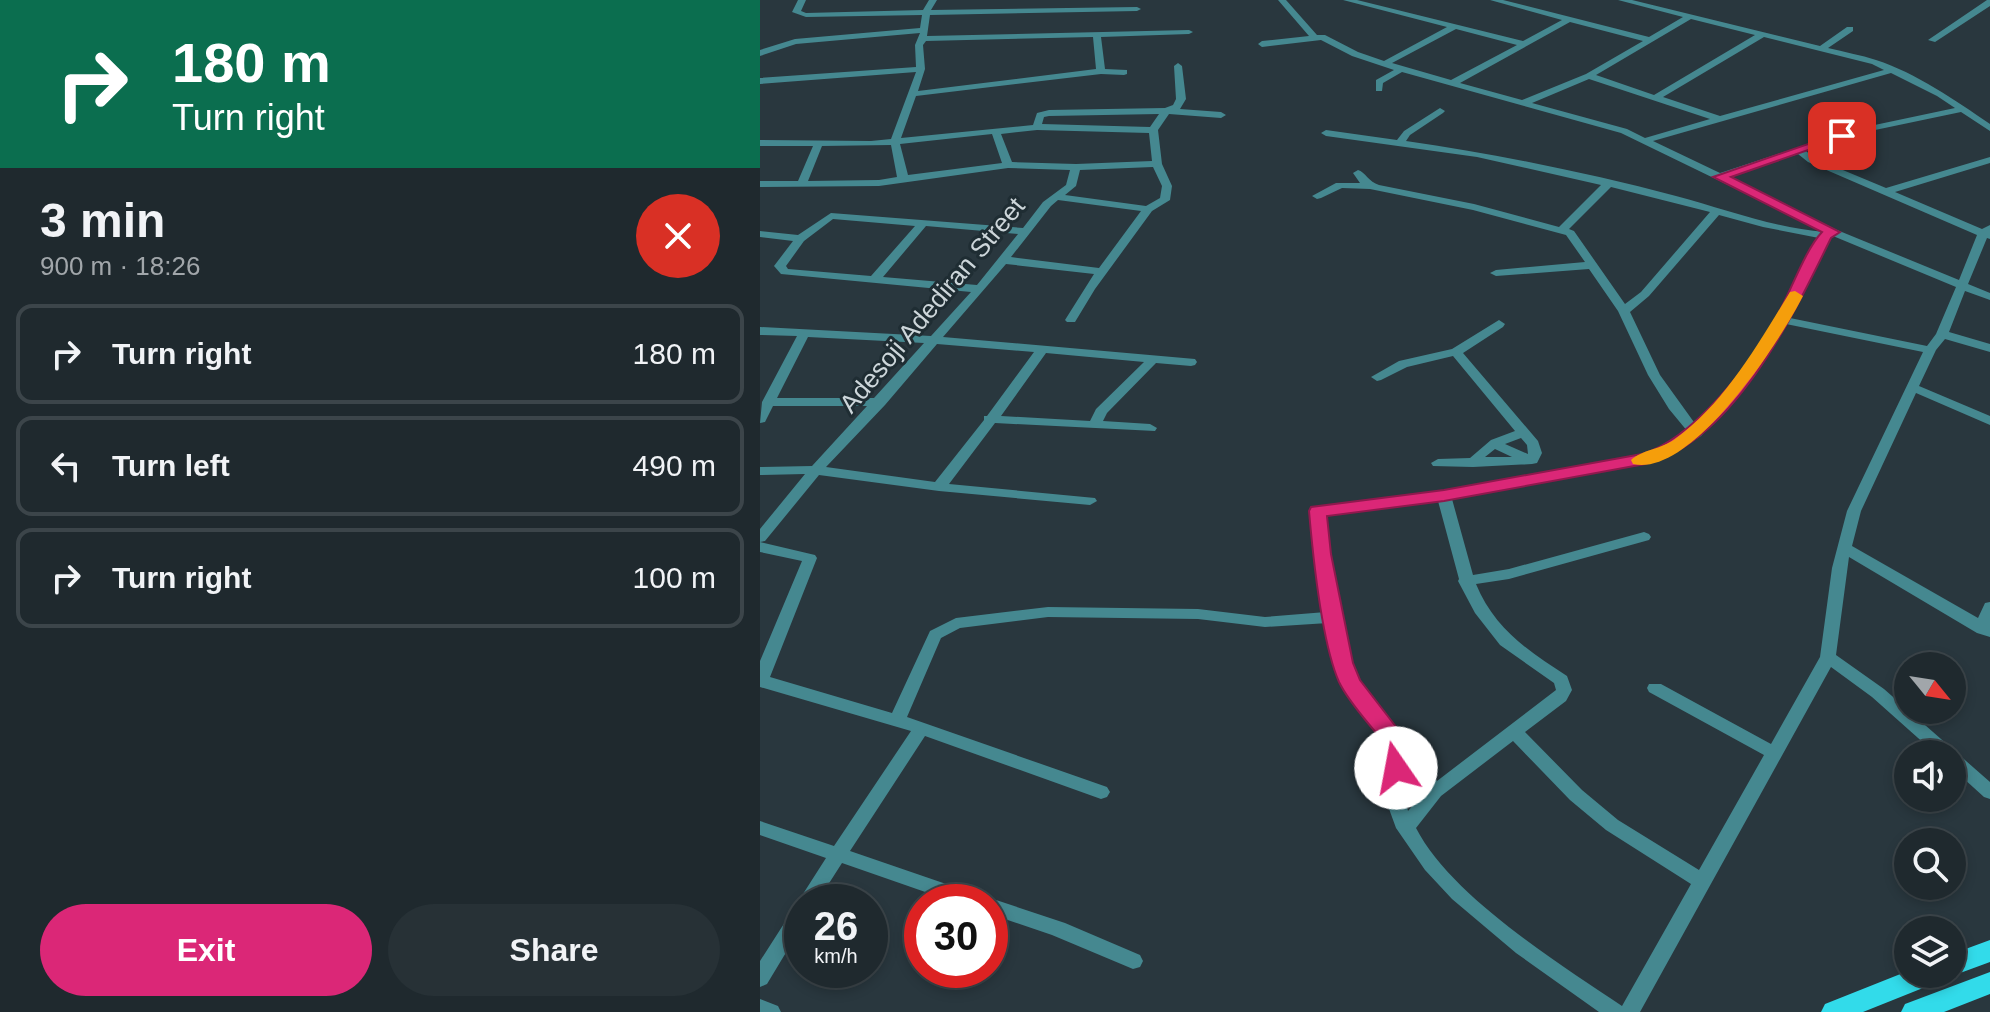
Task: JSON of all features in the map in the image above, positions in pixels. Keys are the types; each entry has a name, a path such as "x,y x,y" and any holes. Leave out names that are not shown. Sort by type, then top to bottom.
{"main road":[{"path":"1966,960 1990,951"},
{"path":"1914,1012 1990,983"},
{"path":"1834,1012 1894,988"}],"street":[{"path":"802,0 796,12 806,15 1137,9"},
{"path":"900,179 903,175 895,142 921,69 919,45 924,35 926,13 933,0"},
{"path":"1282,0 1313,36"},
{"path":"1347,0 1521,43"},
{"path":"1494,0 1650,40"},
{"path":"1622,0 1822,48 1893,70 1963,109 1990,128"},
{"path":"1932,40 1990,2"},
{"path":"1080,35 1084,8"},
{"path":"1525,102 1589,76 1691,16"},
{"path":"1451,84 1521,43 1570,19"},
{"path":"1384,64 1454,27"},
{"path":"1822,48 1850,29"},
{"path":"760,53 795,42 924,35 1189,32"},
{"path":"1657,97 1763,34"},
{"path":"1097,35 1101,71"},
{"path":"1262,44 1322,37 1384,64 1525,102 1647,140 1829,234 1990,297"},
{"path":"1071,320 1148,209 1165,200 1167,186 1157,164 1153,130 1166,111 1177,107 1181,99 1178,66"},
{"path":"760,81 921,69"},
{"path":"1379,89 1379,82 1401,69"},
{"path":"1647,140 1893,70"},
{"path":"913,94 1101,71 1124,72"},
{"path":"1589,76 1716,118"},
{"path":"1719,177 1854,132 1963,109"},
{"path":"1037,127 1040,115 1049,113 1166,111 1221,115"},
{"path":"1401,142 1407,133 1440,111"},
{"path":"760,143 895,142 1037,127 1153,130"},
{"path":"996,132 1008,165"},
{"path":"1326,133 1477,154 1609,183 1763,224 1829,234"},
{"path":"802,184 819,143"},
{"path":"1629,1012 1828,657 1839,568 1854,511 1930,350 1942,334 1960,287 1988,233 1883,192 1801,152"},
{"path":"1883,192 1990,160"},
{"path":"760,184 879,183 1008,165 1076,167 1157,164"},
{"name":"Adesoji Adediran Street","path":"760,538 816,470 980,289 1056,197 1071,186 1076,167"},
{"path":"1358,173 1370,186"},
{"path":"1563,229 1609,183"},
{"path":"1317,196 1340,185 1370,186 1563,229 1574,238 1624,311 1654,375 1696,433"},
{"path":"1056,197 1148,209"},
{"path":"1624,311 1645,294 1716,211"},
{"path":"980,289 781,270 800,239 831,216 1026,231"},
{"path":"875,279 923,223"},
{"path":"760,234 800,239"},
{"path":"1435,791 1350,683 1343,663 1322,554 1318,511 1444,496 1664,453 1696,433 1731,393 1783,320 1829,234"},
{"path":"1004,260 1103,272"},
{"path":"1496,273 1594,265"},
{"path":"1783,320 1930,350"},
{"path":"1377,377 1403,364 1456,352 1499,324"},
{"path":"760,331 932,340 1191,362"},
{"path":"760,419 804,334"},
{"path":"1942,334 1990,348"},
{"path":"939,487 1042,349"},
{"path":"1456,352 1533,444 1535,453 1532,460"},
{"path":"1095,425 1101,412 1154,358"},
{"path":"1914,388 1990,421"},
{"path":"768,402 880,402"},
{"path":"989,419 1150,428"},
{"path":"1473,463 1482,451 1524,433"},
{"path":"1495,444 1532,460 1545,478"},
{"path":"1438,463 1532,460"},
{"path":"760,471 816,470 939,487 1090,501"},
{"path":"1405,828 1435,791 1560,697 1564,690 1561,680 1506,641 1486,618 1465,581 1444,496"},
{"path":"1465,581 1509,574 1644,537"},
{"path":"760,547 810,558 760,681 897,720 1101,792"},
{"path":"1845,548 1986,630 1990,607"},
{"path":"897,720 935,635 956,623 1048,612 1198,614 1265,622 1335,617"},
{"path":"1828,657 1878,693 1931,740"},
{"path":"1655,688 1774,753"},
{"path":"818,884 921,730"},
{"path":"1514,732 1576,795 1612,825 1701,881"},
{"path":"1399,745 1396,802 1405,828 1432,867 1518,946 1615,1012"},
{"path":"1966,771 1990,792"},
{"path":"760,828 924,884"},
{"path":"1008,912 1058,929 1133,961"},
{"path":"760,978 784,939"},
{"path":"760,1008 771,1012"}],"slow traffic":[{"path":"1639,460 1664,453 1681,443 1716,413 1783,320 1795,296"}],"route":[{"path":"1396,768 1399,745 1350,683 1343,663 1317,524 1318,511 1444,496 1645,459 1664,453 1696,433 1739,384 1783,320 1825,236 1833,232 1719,177 1842,136"}]}
